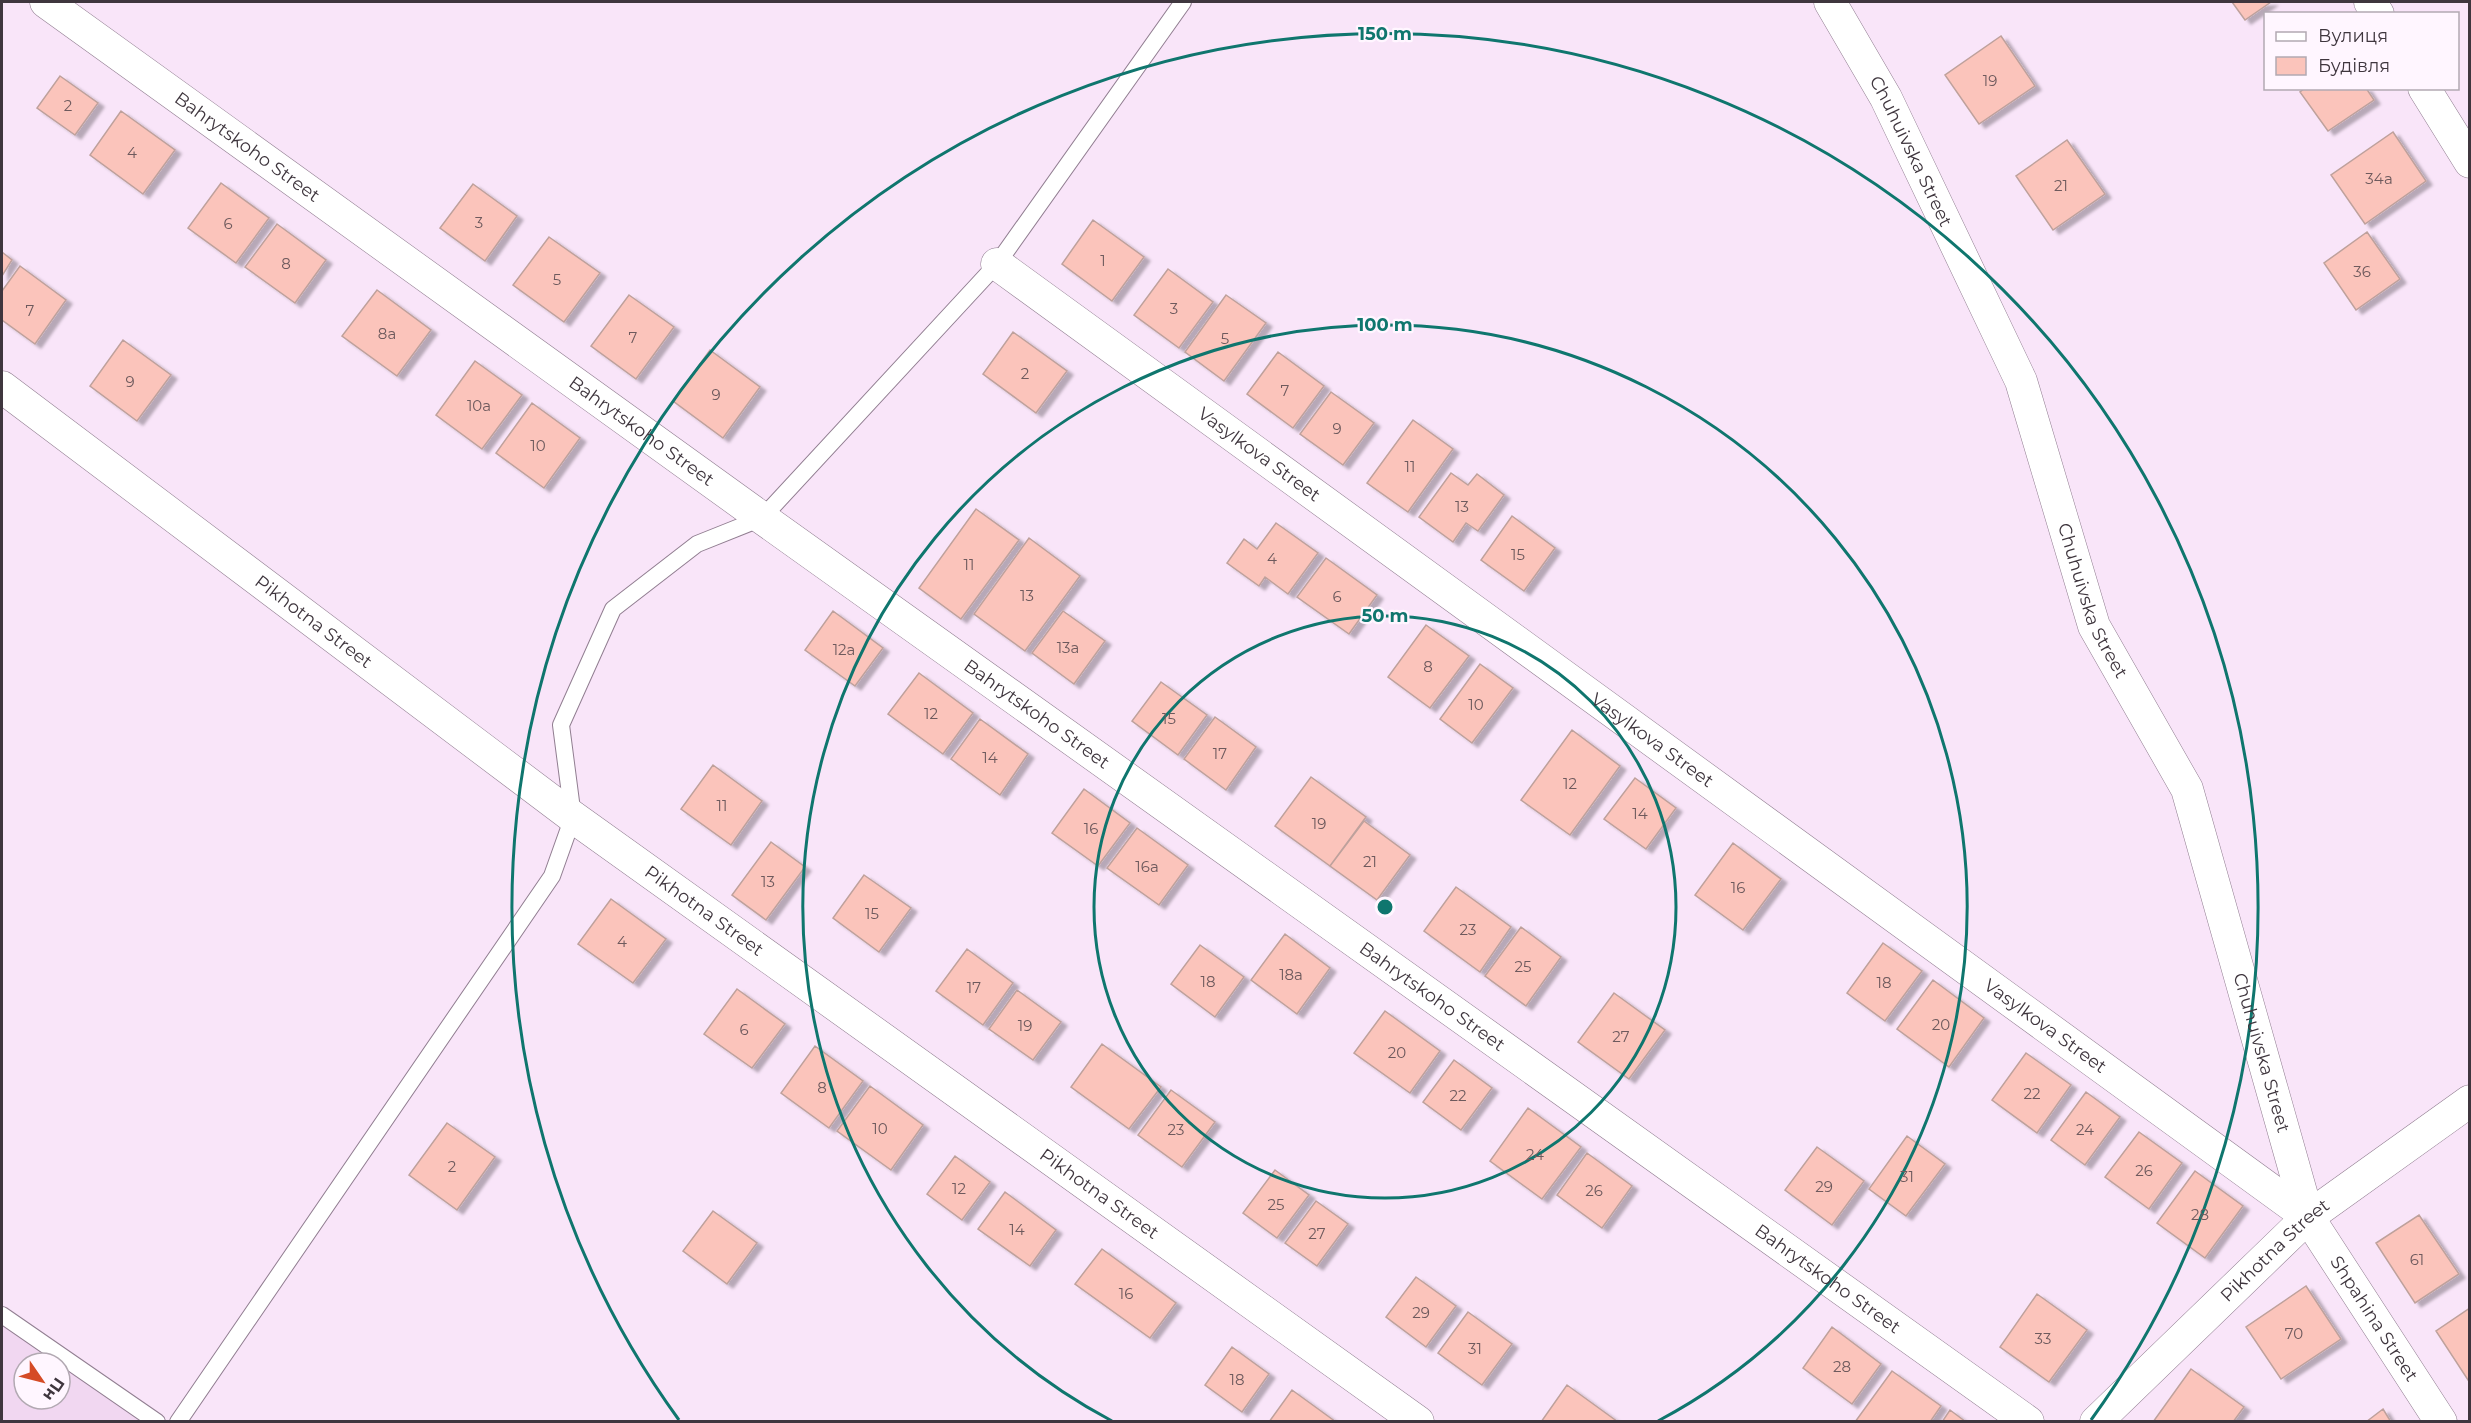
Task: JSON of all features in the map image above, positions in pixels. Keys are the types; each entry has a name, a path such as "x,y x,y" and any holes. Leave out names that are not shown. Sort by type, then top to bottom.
{"street":[{"name":"Bahrytskoho Street","path":"46,2 762,518 2028,1422"},
{"name":"Chuhuivska Street","path":"1830,2 1886,98 2021,381 2094,627 2187,789 2308,1217"},
{"path":"2425,90 2469,162"},
{"name":"Vasylkova Street","path":"997,264 2308,1217"},
{"name":"Pikhotna Street","path":"2,387 573,817 1418,1422"},
{"name":"Pikhotna Street","path":"2096,1422 2308,1217 2469,1101"},
{"name":"Shpahina Street","path":"2308,1217 2441,1422"}],"lane":[{"path":"178,1422 552,876 573,817 561,725 613,609 696,544 762,518 997,264 1184,2"},
{"path":"2,1315 158,1422"}],"shaded area":[{"path":"2,1315 55,1351 12,1351 12,1411 72,1411 72,1363 157,1421 2,1421"}],"building":[{"path":"2232,2 2271,2 2245,20"},
{"path":"2001,36 2035,86 1979,124 1945,75"},
{"path":"60,76 98,103 75,135 37,108"},
{"path":"2302,90 2367,90 2374,100 2328,131 2300,92"},
{"path":"121,111 175,150 143,194 90,155"},
{"path":"2393,132 2426,181 2365,224 2331,175"},
{"path":"2067,140 2105,194 2053,230 2016,176"},
{"path":"221,183 269,218 236,263 188,228"},
{"path":"473,184 517,216 485,261 440,228"},
{"path":"1093,220 1144,257 1112,301 1062,264"},
{"path":"277,224 326,260 295,303 245,267"},
{"path":"2367,232 2400,279 2356,310 2324,263"},
{"path":"549,237 600,273 564,322 513,285"},
{"path":"2,252 12,260 2,276"},
{"path":"20,266 66,300 35,344 2,320 2,291"},
{"path":"1168,269 1213,302 1179,348 1134,315"},
{"path":"377,290 431,330 397,376 342,336"},
{"path":"629,295 674,327 636,379 591,346"},
{"path":"1226,295 1266,323 1224,381 1185,352"},
{"path":"1013,332 1067,371 1036,413 983,374"},
{"path":"123,340 171,375 137,421 90,386"},
{"path":"710,350 760,387 723,438 673,401"},
{"path":"1278,352 1324,386 1293,428 1247,394"},
{"path":"475,361 522,395 482,449 436,415"},
{"path":"1331,392 1374,423 1343,465 1300,434"},
{"path":"532,403 580,438 544,488 496,453"},
{"path":"1413,420 1453,449 1408,512 1367,483"},
{"path":"1451,473 1468,485 1477,474 1504,495 1478,531 1466,523 1453,542 1419,517"},
{"path":"976,509 1019,540 961,619 919,588"},
{"path":"1512,516 1555,548 1524,591 1481,560"},
{"path":"1276,523 1318,553 1288,594 1265,577 1259,586 1227,563 1244,539 1257,549"},
{"path":"1029,538 1080,576 1025,651 974,614"},
{"path":"1326,558 1377,595 1349,634 1297,597"},
{"path":"833,611 883,648 855,686 805,650"},
{"path":"1063,611 1105,641 1074,684 1032,653"},
{"path":"1426,625 1469,656 1430,708 1388,677"},
{"path":"1480,664 1513,688 1472,743 1440,719"},
{"path":"919,673 973,713 943,754 888,714"},
{"path":"1161,682 1207,715 1178,755 1132,721"},
{"path":"1215,717 1256,747 1226,790 1184,759"},
{"path":"980,719 1028,754 1000,795 951,759"},
{"path":"1572,730 1620,766 1570,835 1521,800"},
{"path":"713,765 762,801 731,845 681,809"},
{"path":"1311,777 1366,817 1330,866 1275,826"},
{"path":"1635,778 1676,808 1646,849 1604,819"},
{"path":"1084,789 1130,823 1098,866 1052,833"},
{"path":"1364,821 1410,855 1377,900 1330,866"},
{"path":"1137,828 1188,865 1159,905 1107,868"},
{"path":"771,842 805,867 766,920 732,895"},
{"path":"1733,843 1781,879 1743,930 1695,895"},
{"path":"864,875 911,908 879,952 833,918"},
{"path":"1456,887 1511,927 1480,972 1424,931"},
{"path":"611,899 666,939 633,983 578,944"},
{"path":"1521,927 1561,957 1526,1006 1485,976"},
{"path":"1285,934 1330,968 1297,1014 1251,980"},
{"path":"1883,943 1922,971 1885,1021 1847,993"},
{"path":"1200,945 1244,977 1215,1017 1171,984"},
{"path":"967,949 1013,983 983,1025 936,991"},
{"path":"1933,980 1984,1018 1949,1067 1897,1029"},
{"path":"737,989 785,1024 752,1068 704,1034"},
{"path":"1017,990 1061,1022 1033,1060 989,1029"},
{"path":"1614,993 1665,1030 1629,1079 1578,1042"},
{"path":"1385,1011 1440,1051 1410,1093 1354,1053"},
{"path":"1102,1044 1161,1087 1129,1129 1071,1087"},
{"path":"815,1046 863,1081 829,1128 781,1093"},
{"path":"2026,1053 2071,1085 2037,1133 1992,1100"},
{"path":"1454,1060 1492,1088 1461,1130 1423,1102"},
{"path":"870,1086 923,1125 891,1170 837,1131"},
{"path":"1171,1090 1215,1122 1182,1167 1138,1135"},
{"path":"2086,1092 2120,1117 2085,1165 2051,1140"},
{"path":"1528,1108 1581,1147 1542,1199 1490,1161"},
{"path":"447,1123 495,1157 457,1210 409,1175"},
{"path":"2139,1132 2182,1163 2149,1209 2105,1177"},
{"path":"1907,1136 1945,1164 1906,1216 1869,1189"},
{"path":"1817,1147 1864,1181 1832,1225 1785,1190"},
{"path":"1587,1153 1632,1186 1602,1228 1557,1195"},
{"path":"955,1156 990,1182 962,1220 927,1194"},
{"path":"1275,1170 1309,1195 1277,1238 1243,1213"},
{"path":"2195,1171 2243,1206 2205,1258 2157,1223"},
{"path":"1005,1192 1056,1230 1030,1266 978,1229"},
{"path":"1316,1201 1348,1224 1317,1266 1285,1243"},
{"path":"713,1211 757,1243 727,1284 683,1251"},
{"path":"2419,1215 2459,1274 2415,1303 2376,1243"},
{"path":"1102,1249 1176,1303 1150,1338 1075,1284"},
{"path":"1416,1277 1456,1306 1426,1347 1386,1317"},
{"path":"2306,1286 2341,1339 2281,1379 2246,1327"},
{"path":"2037,1294 2087,1330 2049,1382 2000,1347"},
{"path":"2470,1308 2470,1383 2436,1331"},
{"path":"1468,1312 1512,1344 1482,1385 1438,1353"},
{"path":"1832,1327 1881,1364 1852,1404 1803,1368"},
{"path":"1232,1347 1269,1374 1242,1412 1205,1385"},
{"path":"2191,1369 2244,1407 2233,1422 2153,1422"},
{"path":"1892,1371 1941,1406 1930,1422 1855,1422"},
{"path":"1567,1385 1618,1422 1541,1422"},
{"path":"1292,1390 1336,1422 1269,1422"},
{"path":"2383,1409 2391,1422 2366,1422"},
{"path":"1950,1410 1966,1422 1942,1422"}]}
